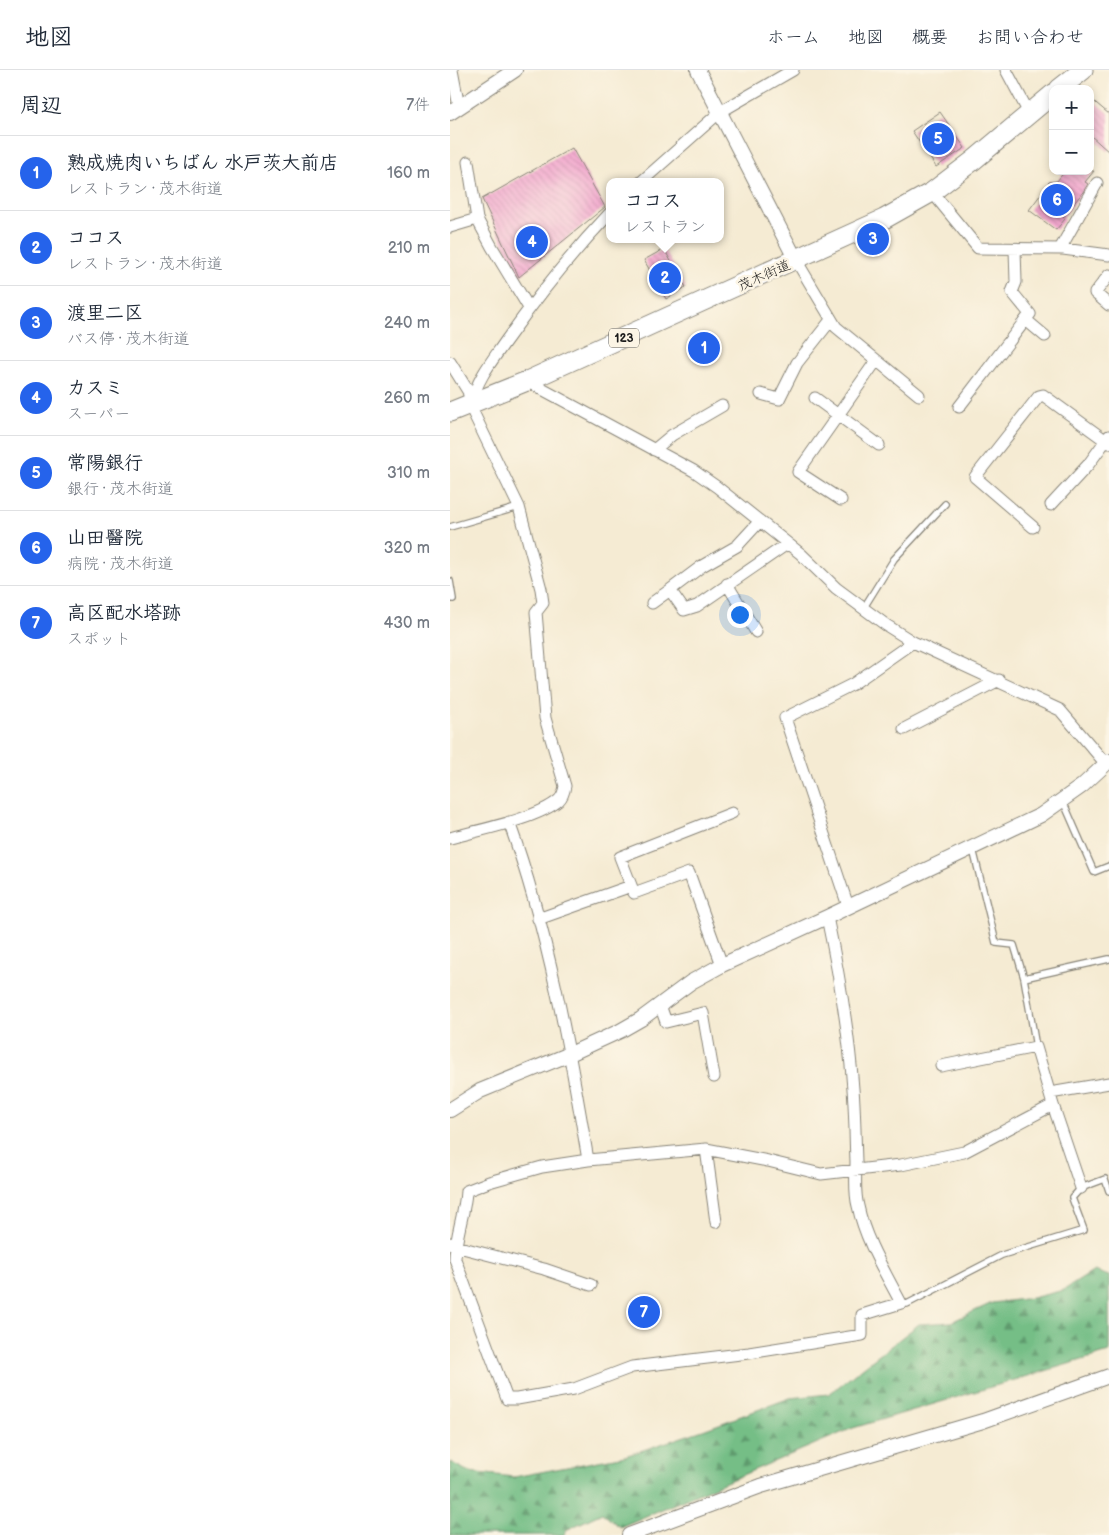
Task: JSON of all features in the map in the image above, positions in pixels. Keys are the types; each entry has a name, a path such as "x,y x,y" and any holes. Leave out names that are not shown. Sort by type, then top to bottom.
{"highway":[{"path":"1064,85 1083,70"},
{"name":"茂木街道","path":"450,412 527,381 884,219 932,192 974,160 1049,97"}],"street":[{"path":"452,70 455,110 515,70"},
{"path":"698,70 796,260 831,320 836,327 919,395"},
{"path":"645,178 720,112 793,70"},
{"path":"1006,70 1029,113"},
{"path":"468,162 478,219 492,247 529,308"},
{"path":"1060,249 1097,183"},
{"path":"932,192 978,248 1060,249 1109,254"},
{"path":"472,404 478,383 529,308 566,262 606,217"},
{"path":"450,227 478,219"},
{"path":"959,407 1030,314 1012,292 1016,282 1015,249"},
{"path":"1109,275 1095,293 1109,305"},
{"path":"761,394 779,399 796,363 831,320"},
{"path":"1026,320 1045,336"},
{"path":"841,500 798,472 876,361"},
{"path":"450,362 466,385 473,412 519,507 541,589 543,604 536,612 545,718 565,786 564,794 543,810 450,838"},
{"path":"450,1110 480,1092 620,1031 691,982 722,965 1041,815 1063,802 1107,762 1060,710 999,680 913,642 863,609 836,588 801,554 694,471 527,381"},
{"path":"1033,527 975,477 1038,396 1042,395 1108,440 1051,505"},
{"path":"814,398 879,444"},
{"path":"654,450 672,435 722,406"},
{"path":"652,603 702,566 737,546 760,521"},
{"path":"670,590 684,610 697,606 787,544"},
{"path":"727,584 756,632"},
{"path":"848,906 785,718 853,684 913,642"},
{"path":"904,729 999,680"},
{"path":"722,965 689,873 634,893 620,857 732,814"},
{"path":"508,822 525,868 570,1054 588,1160"},
{"path":"538,919 631,886"},
{"path":"827,917 841,981 848,1033 853,1088 856,1171 856,1194 858,1208 869,1240 901,1303 862,1315 862,1335 749,1353 632,1367 574,1389 517,1400 506,1399 455,1259 453,1244 462,1224 466,1191 489,1182 542,1167 588,1160 706,1150 821,1174 856,1171 901,1165 964,1152 1053,1105"},
{"path":"660,1005 666,1022 703,1014 714,1077"},
{"path":"941,1066 1036,1047 1081,1188"},
{"path":"1050,1093 1109,1083"},
{"path":"706,1150 716,1222"},
{"path":"453,1244 591,1285"},
{"path":"629,1535 761,1486 983,1421 1109,1376"}],"lane":[{"path":"863,609 894,559 944,504"},
{"path":"450,527 519,507"},
{"path":"450,581 453,599"},
{"path":"1063,802 1094,872 1109,866"},
{"path":"973,848 996,943 1014,945 1024,978 1036,1047"},
{"path":"1024,978 1109,959"},
{"path":"901,1303 907,1304 1002,1255 1084,1230 1072,1198 1081,1188 1105,1179 1109,1190"}],"green space":[{"path":"1094,1271 1109,1276 1109,1352 853,1428 620,1527 602,1513 566,1530 564,1535 450,1535 450,1462 469,1472 514,1477 625,1456 790,1398 829,1394 919,1324 951,1322 992,1303 1032,1298 1064,1290"}],"building":[{"path":"1094,101 1109,114 1109,152 1094,139"},
{"path":"940,112 965,148 936,167 912,131"},
{"path":"572,148 605,207 519,277 482,199"},
{"path":"1062,175 1091,175 1085,182 1088,184 1083,192 1063,217 1065,219 1056,230 1029,210 1049,182 1057,181"},
{"path":"664,249 686,287 666,299 644,260"}],"place":[{"name":"常陽銀行","path":"938,139"},
{"name":"山田醫院","path":"1057,200"},
{"name":"渡里二区","path":"873,239"},
{"name":"カスミ","path":"532,242"},
{"name":"ココス","path":"665,278"},
{"name":"熟成焼肉いちばん 水戸茨大前店","path":"704,348"},
{"name":"高区配水塔跡","path":"644,1312"}]}
